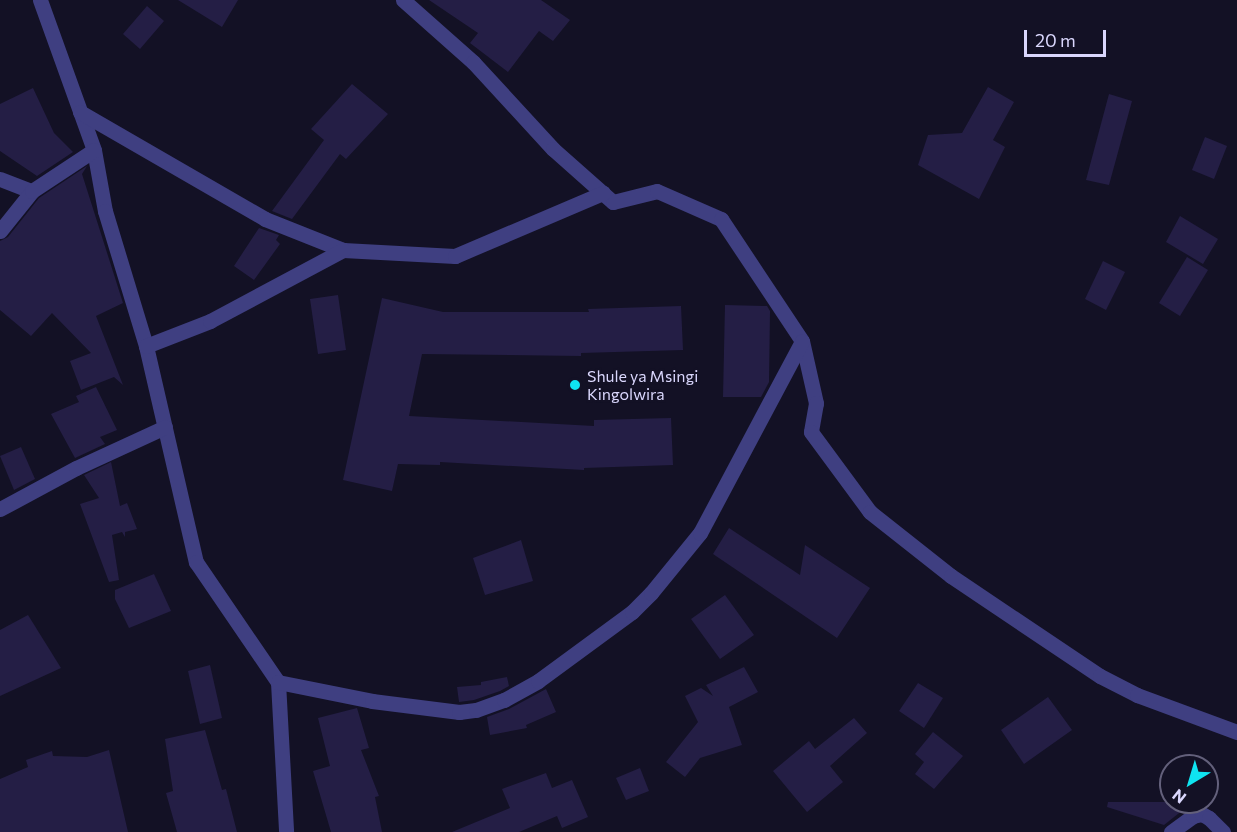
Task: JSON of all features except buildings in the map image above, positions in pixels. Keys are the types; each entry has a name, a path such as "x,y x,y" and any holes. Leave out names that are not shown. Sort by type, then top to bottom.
{"street":[{"path":"40,0 94,150 105,211 146,346 196,562 278,682 286,832"},
{"path":"403,0 473,62 554,149 613,202 657,191 721,219 802,341 816,403 811,432 870,512 951,576 1100,676 1137,696 1237,732"},
{"path":"80,112 265,219 343,250 455,256 603,193"},
{"path":"0,231 32,190 94,150"},
{"path":"0,179 32,190"},
{"path":"146,346 210,321 343,250"},
{"path":"278,682 372,700 459,712 476,710 504,700 538,681 632,612 651,593 700,533 802,341"},
{"path":"0,509 76,468 165,427"},
{"path":"1171,832 1199,814 1209,818 1223,832"}],"place":[{"name":"Shule ya Msingi Kingolwira","path":"575,385"}]}
